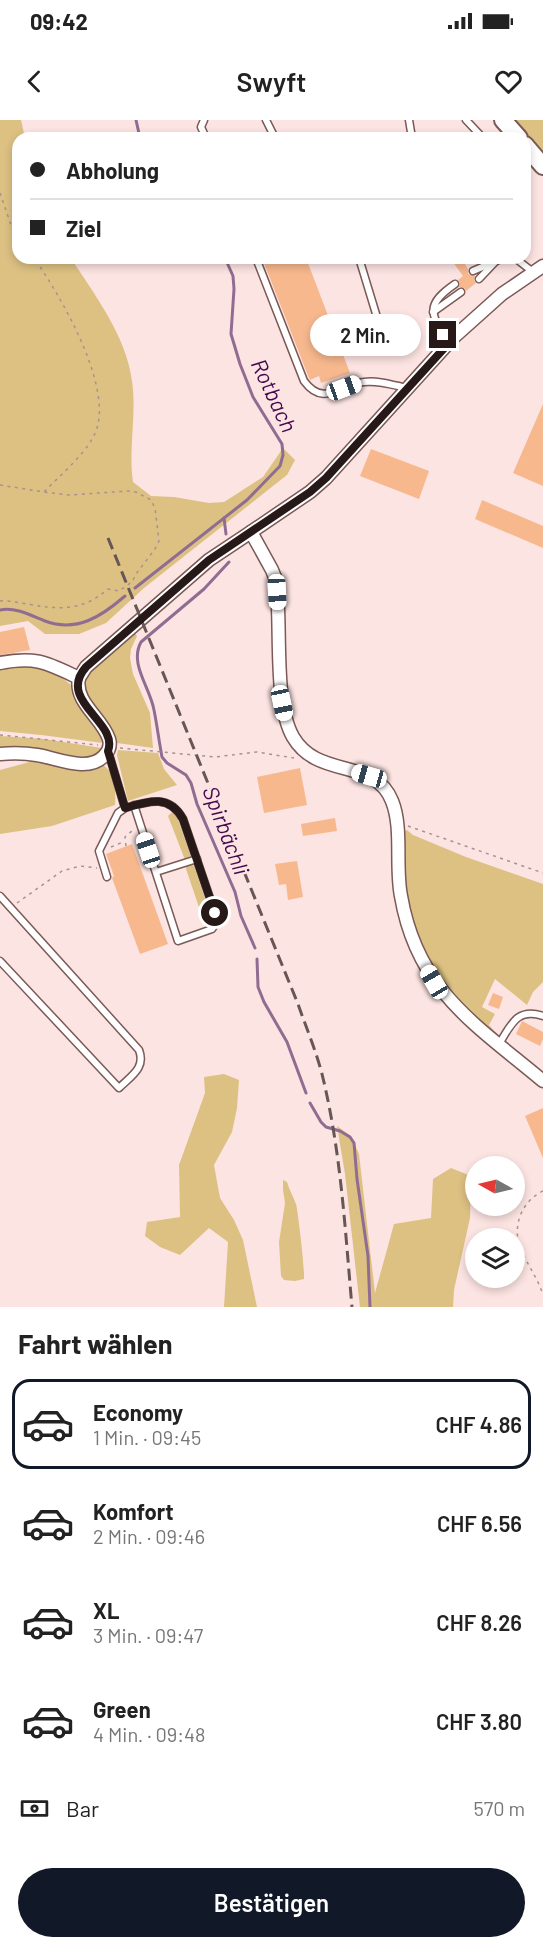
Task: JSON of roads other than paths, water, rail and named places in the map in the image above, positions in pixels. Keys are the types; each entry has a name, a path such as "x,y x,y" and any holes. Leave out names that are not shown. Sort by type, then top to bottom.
{"main road":[{"path":"503,120 514,132"},
{"path":"531,152 543,166"}],"street":[{"path":"0,754 37,755 89,764 97,762 109,749 108,736 78,690 79,678 86,667 209,560 310,492 326,478 448,344 502,294 538,269"},
{"path":"251,532 276,580 282,703 287,725 294,739 305,753 317,761 369,776 385,788 393,802 397,822 400,894 407,928 419,956 434,982 455,1007 543,1082"},
{"path":"0,663 20,660 41,661 79,678"}],"lane":[{"path":"466,120 477,132"},
{"path":"258,264 304,381 313,391 318,394 328,394 366,381 407,388"},
{"path":"361,264 380,327"},
{"path":"473,271 489,264"},
{"path":"479,279 496,264"},
{"path":"448,344 434,319 433,312 438,296 454,284"},
{"path":"433,312 461,292"},
{"path":"109,749 125,808"},
{"path":"107,877 99,851 118,813 125,808 144,802 166,802 177,808 183,819 215,913 216,923 212,929 178,941 134,806"},
{"path":"156,872 197,859"},
{"path":"0,896 139,1050 140,1067 119,1088 0,961"},
{"path":"499,1044 519,1016 525,1013 543,1016"}],"waterway":[{"name":"Rotbach","path":"136,120 139,132"},
{"name":"Rotbach","path":"135,588 247,500 280,466 283,455 282,444 253,397 231,334 234,289 233,276 228,264"},
{"path":"224,518 226,534"},
{"name":"Spirbächli","path":"229,562 204,589 141,642 137,659 152,701 162,757 186,775 191,783 197,804 235,892 241,916 255,948"},
{"name":"Rotbach","path":"0,610 17,611 57,624 78,624 98,616 125,596"},
{"name":"Spirbächli","path":"257,959 258,987 287,1042 306,1093"},
{"name":"Spirbächli","path":"310,1103 326,1127 340,1131 350,1137 354,1143 368,1256 370,1307"}],"railway":[{"path":"108,538 298,1004 317,1057 334,1132 352,1307"}]}
